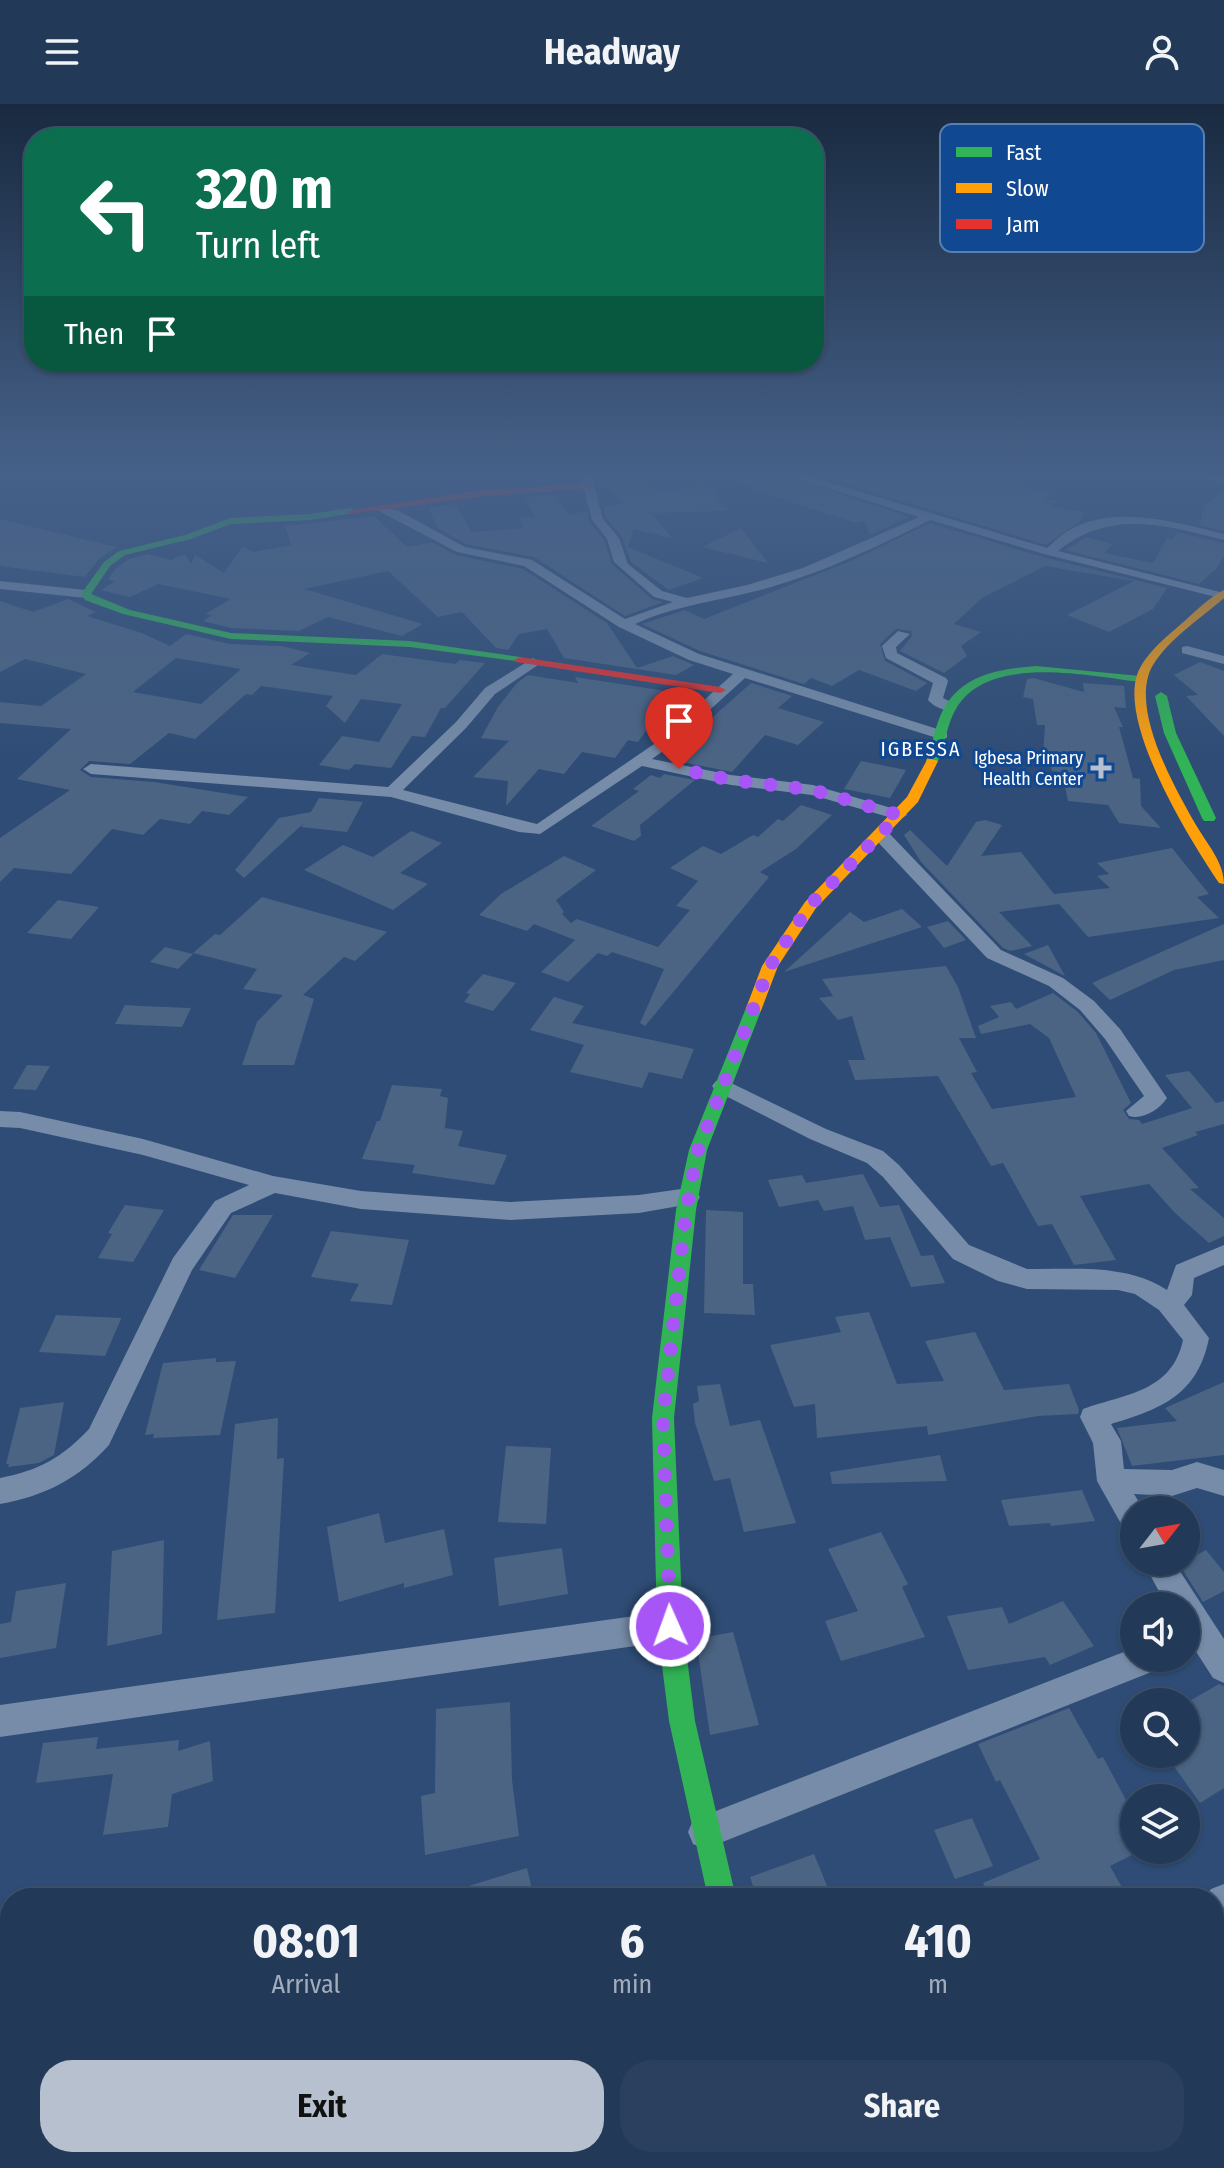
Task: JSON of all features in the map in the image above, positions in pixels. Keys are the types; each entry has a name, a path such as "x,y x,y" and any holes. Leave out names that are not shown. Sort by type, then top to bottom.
{"street":[{"path":"86,594 103,569"},
{"path":"538,569 624,624 694,657 942,735"},
{"path":"626,569 640,583 664,597 677,601 696,600"},
{"path":"624,624 659,608 782,580 809,569"},
{"path":"1110,569 1223,601"},
{"path":"0,585 86,594 89,598 127,612 231,636 410,644 720,690"},
{"path":"1217,833 1180,757 1163,710 1161,682 1223,601"},
{"path":"1223,601 1154,658 1140,679 1141,710 1155,754 1194,832 1224,880"},
{"path":"903,634 889,646 891,655 941,681 935,700 950,707"},
{"path":"1187,650 1219,656"},
{"path":"392,792 461,725 490,691 533,662"},
{"path":"719,1888 682,1721 670,1626 663,1418 688,1197 698,1150 770,966 810,905 913,799 942,735 950,707 973,681 1015,671 1072,670 1140,679"},
{"path":"91,769 392,792 525,828 540,829 572,804 665,743 743,672"},
{"path":"639,761 731,780 813,790 899,815"},
{"path":"881,835 994,954 1058,984 1106,1024 1156,1098 1137,1111"},
{"path":"723,1086 818,1134 875,1157 891,1171 961,1252 1007,1274 1027,1279 1118,1280 1142,1286 1168,1303 1196,1338 1195,1356 1170,1388 1157,1396 1141,1405 1093,1417 1107,1441 1111,1481 1120,1496"},
{"path":"0,1119 20,1120 143,1147 273,1184 361,1200 510,1211 639,1204 688,1197"},
{"path":"0,1491 34,1486 53,1478 84,1454 99,1437 182,1265 213,1219 223,1207 273,1184"},
{"path":"1168,1303 1180,1295 1179,1285 1185,1272 1224,1254"},
{"path":"1111,1481 1172,1483 1197,1475 1224,1483"},
{"path":"0,1721 670,1626"},
{"path":"1200,1645 1224,1667"},
{"path":"705,1832 1120,1669"}],"building":[{"path":"26,569 91,569 85,577"},
{"path":"115,569 218,569 224,573 227,569 523,569 607,623 637,668 673,656 694,665 676,675 564,658 547,629 519,634 508,650 496,648 462,612 438,617 388,571 304,589 423,624 402,636 328,617 299,631 231,628 203,621 212,615 205,614 231,599 158,584 130,597 101,590 115,581 108,580"},
{"path":"553,569 618,569 652,599 663,602 625,616"},
{"path":"641,569 682,569 703,578 669,590"},
{"path":"829,569 1038,569 982,598 954,624 981,632 961,646 967,656 944,673 900,651 912,636 911,631 896,629 880,644 885,661 927,683 916,691 859,670 832,686 811,678 804,684 700,651 642,624 685,610 704,619"},
{"path":"1065,569 1092,569 1167,588 1153,609 1109,632 1067,615 1134,581"},
{"path":"1141,569 1216,569 1199,584"},
{"path":"68,599 96,612 87,616 142,633 170,646 186,634 230,644 282,646 310,653 291,665 356,675 382,654 455,664 460,660 485,663 445,708 441,708 425,737 412,736 391,768 355,764 349,770 319,765 342,736 379,742 402,704 361,699 345,723 326,706 333,696 261,686 252,695 246,694 195,739 169,733 130,764 89,761 80,770 91,777 154,782 248,797 229,815 202,811 190,824 160,819 143,835 112,829 71,874 14,868 0,882 0,838 70,790 17,779 71,729 0,723 0,702 41,706 86,674 25,659 0,672 0,601 33,612","holes":["176,658 241,669 201,704 133,692"]},
{"path":"1200,662 1224,671 1224,736 1186,696 1198,695 1174,675"},
{"path":"528,675 578,683 575,677 673,692 638,742 628,740 615,758 582,752 564,774 539,769 506,806 508,781 473,777 509,741 481,738 498,707 517,683"},
{"path":"1027,679 1084,692 1083,683 1124,686 1126,708 1114,707 1123,727 1119,727 1133,778 1140,779 1141,806 1161,828 1119,823 1108,805 1068,801 1062,772 1052,771 1049,755 1043,755 1045,725 1037,725 1033,699 1023,697"},
{"path":"751,683 792,696 778,708 824,722 798,745 765,735 732,772 677,761 703,734 699,733 715,715"},
{"path":"861,761 906,770 890,798 844,789"},
{"path":"664,774 695,780 640,825 641,836 634,841 591,826 639,791 633,789 651,775 660,778"},
{"path":"319,798 363,802 347,832 301,827 304,823 244,878 235,870 279,818 311,812"},
{"path":"801,805 832,815 796,849 760,872 769,877 645,1026 640,1023 664,969 612,952 607,956 598,953 568,982 541,972 575,940 534,924 527,931 479,915 501,894 564,856 596,870 556,900 564,912 562,914 571,923 577,919 658,947 690,910 676,906 698,881 670,868 703,846 721,854 753,835 758,837 778,819 783,821"},
{"path":"985,820 1002,825 981,856 1021,852 1054,894 1110,888 1097,876 1109,874 1097,863 1172,848 1209,894 1197,897 1219,918 1088,937 1059,904 999,912 1032,946 1011,951 1003,948 921,862 904,835 910,830 947,866 976,822"},
{"path":"411,831 442,843 400,873 428,884 393,910 304,870 343,845 373,857"},
{"path":"262,897 387,932 355,961 344,957 303,995 314,999 294,1065 242,1065 257,1022 283,995 243,989 257,969 193,953 215,934 220,935"},
{"path":"58,900 99,907 71,939 27,933"},
{"path":"902,909 922,927 784,972 850,912 864,922"},
{"path":"948,921 966,940 944,948 927,927"},
{"path":"1224,924 1224,960 1174,970 1110,1000 1092,983"},
{"path":"1048,945 1065,976 1024,954"},
{"path":"165,947 193,954 178,969 150,962"},
{"path":"946,966 958,987 976,1038 959,1038 977,1072 971,1073 992,1109 1076,1097 1049,1038 1030,1024 981,1034 978,1026 999,1017 990,1006 1011,1002 1016,1009 1053,993 1078,1012 1096,1033 1131,1103 1123,1110 1129,1119 1139,1120 1142,1124 1192,1108 1165,1075 1189,1071 1216,1103 1224,1101 1224,1124 1195,1132 1198,1135 1162,1148 1199,1188 1190,1189 1224,1218 1224,1236 1209,1243 1175,1213 1149,1184 1080,1196 1116,1260 1074,1265 1052,1224 1038,1226 1003,1163 991,1166 938,1076 855,1080 848,1060 865,1060 852,1016 838,1020 819,998 833,996 822,979"},
{"path":"483,974 516,983 493,1011 464,1002 470,994 466,993"},
{"path":"554,997 584,1006 572,1023 694,1049 682,1079 649,1072 642,1088 570,1072 584,1045 530,1030"},
{"path":"125,1005 191,1008 182,1027 115,1024"},
{"path":"27,1065 50,1066 36,1090 13,1089"},
{"path":"392,1085 442,1089 440,1096 448,1098 445,1128 463,1131 458,1146 507,1155 494,1185 412,1173 415,1165 362,1159 377,1121 380,1121"},
{"path":"863,1174 880,1207 899,1205 921,1256 933,1255 945,1283 911,1287 890,1237 865,1240 853,1206 824,1211 818,1200 779,1207 768,1180 802,1175 806,1183"},
{"path":"125,1205 164,1210 133,1262 98,1258 112,1234 108,1233"},
{"path":"706,1210 743,1212 743,1284 753,1284 755,1315 704,1313"},
{"path":"233,1215 273,1215 235,1278 199,1270"},
{"path":"331,1231 409,1240 392,1305 350,1301 359,1284 311,1277"},
{"path":"869,1312 897,1384 944,1381 925,1341 975,1332 1004,1390 1069,1384 1078,1414 1038,1416 928,1435 927,1426 817,1438 815,1404 794,1407 770,1345 841,1332 835,1317"},
{"path":"56,1315 121,1319 105,1356 39,1352"},
{"path":"216,1358 216,1362 236,1361 220,1435 153,1438 154,1434 145,1435 163,1363"},
{"path":"1224,1382 1224,1455 1132,1466 1117,1428 1177,1421 1165,1408"},
{"path":"720,1384 730,1426 760,1420 796,1523 744,1532 730,1478 714,1481 695,1423 693,1404 699,1401 697,1386"},
{"path":"64,1402 54,1455 39,1463 8,1467 9,1464 6,1464 20,1408"},
{"path":"278,1418 277,1459 284,1458 275,1613 217,1620 235,1424"},
{"path":"506,1446 551,1448 546,1524 498,1522"},
{"path":"940,1455 947,1481 832,1484 830,1472"},
{"path":"1082,1490 1095,1521 1051,1526 1050,1523 1009,1526 1001,1500"},
{"path":"379,1513 385,1543 444,1529 453,1575 404,1588 404,1583 339,1602 327,1527"},
{"path":"881,1532 908,1584 902,1587 925,1637 841,1661 825,1621 858,1611 828,1549"},
{"path":"164,1540 162,1634 107,1646 112,1551"},
{"path":"562,1548 568,1594 499,1606 494,1558"},
{"path":"1206,1550 1224,1572 1224,1591 1203,1602 1200,1592 1197,1592 1187,1576 1200,1576 1200,1553"},
{"path":"66,1583 56,1648 0,1658 0,1624 11,1622 16,1591"},
{"path":"1063,1601 1094,1646 1050,1665 1045,1657 968,1670 947,1616 1002,1607 1009,1624"},
{"path":"733,1632 759,1725 710,1735 696,1639"},
{"path":"1219,1684 1224,1686 1224,1788 1200,1803 1200,1784 1186,1784 1175,1768 1200,1768 1200,1695"},
{"path":"510,1702 512,1780 519,1836 425,1855 421,1796 435,1793 436,1709"},
{"path":"1069,1708 1098,1759 1103,1757 1120,1789 1120,1861 1110,1866 1122,1888 986,1888 983,1883 1040,1859 1000,1780 996,1782 978,1744"},
{"path":"98,1737 96,1749 179,1740 178,1751 210,1741 213,1781 172,1794 168,1827 103,1835 113,1774 36,1783 43,1743"},
{"path":"972,1818 993,1866 955,1879 934,1830"},
{"path":"814,1854 828,1888 754,1888 750,1877"},
{"path":"527,1868 532,1888 462,1888"}],"traffic: fast":[{"path":"103,569 86,594 89,598 127,612 231,636 410,644 520,660"},
{"path":"932,761 950,708 964,690 984,678 1036,670 1140,679"},
{"path":"1161,696 1170,733 1209,818"},
{"path":"720,1888 682,1721 670,1626 663,1418 686,1210 698,1150 754,1008"}],"traffic: slow":[{"path":"1224,593 1156,654 1142,677 1140,698 1154,752 1167,782 1224,880"},
{"path":"754,1008 770,966 810,905 913,799 932,761"}],"traffic: jam":[{"path":"520,660 720,690"}],"place":[{"name":"Igbesa Primary Health Center","path":"1101,768"}],"district":[{"name":"IGBESSA","path":"921,749"}],"route":[{"path":"670,1626 663,1418 686,1210 698,1150 770,966 810,905 899,815 813,790 731,780 679,769"}]}
